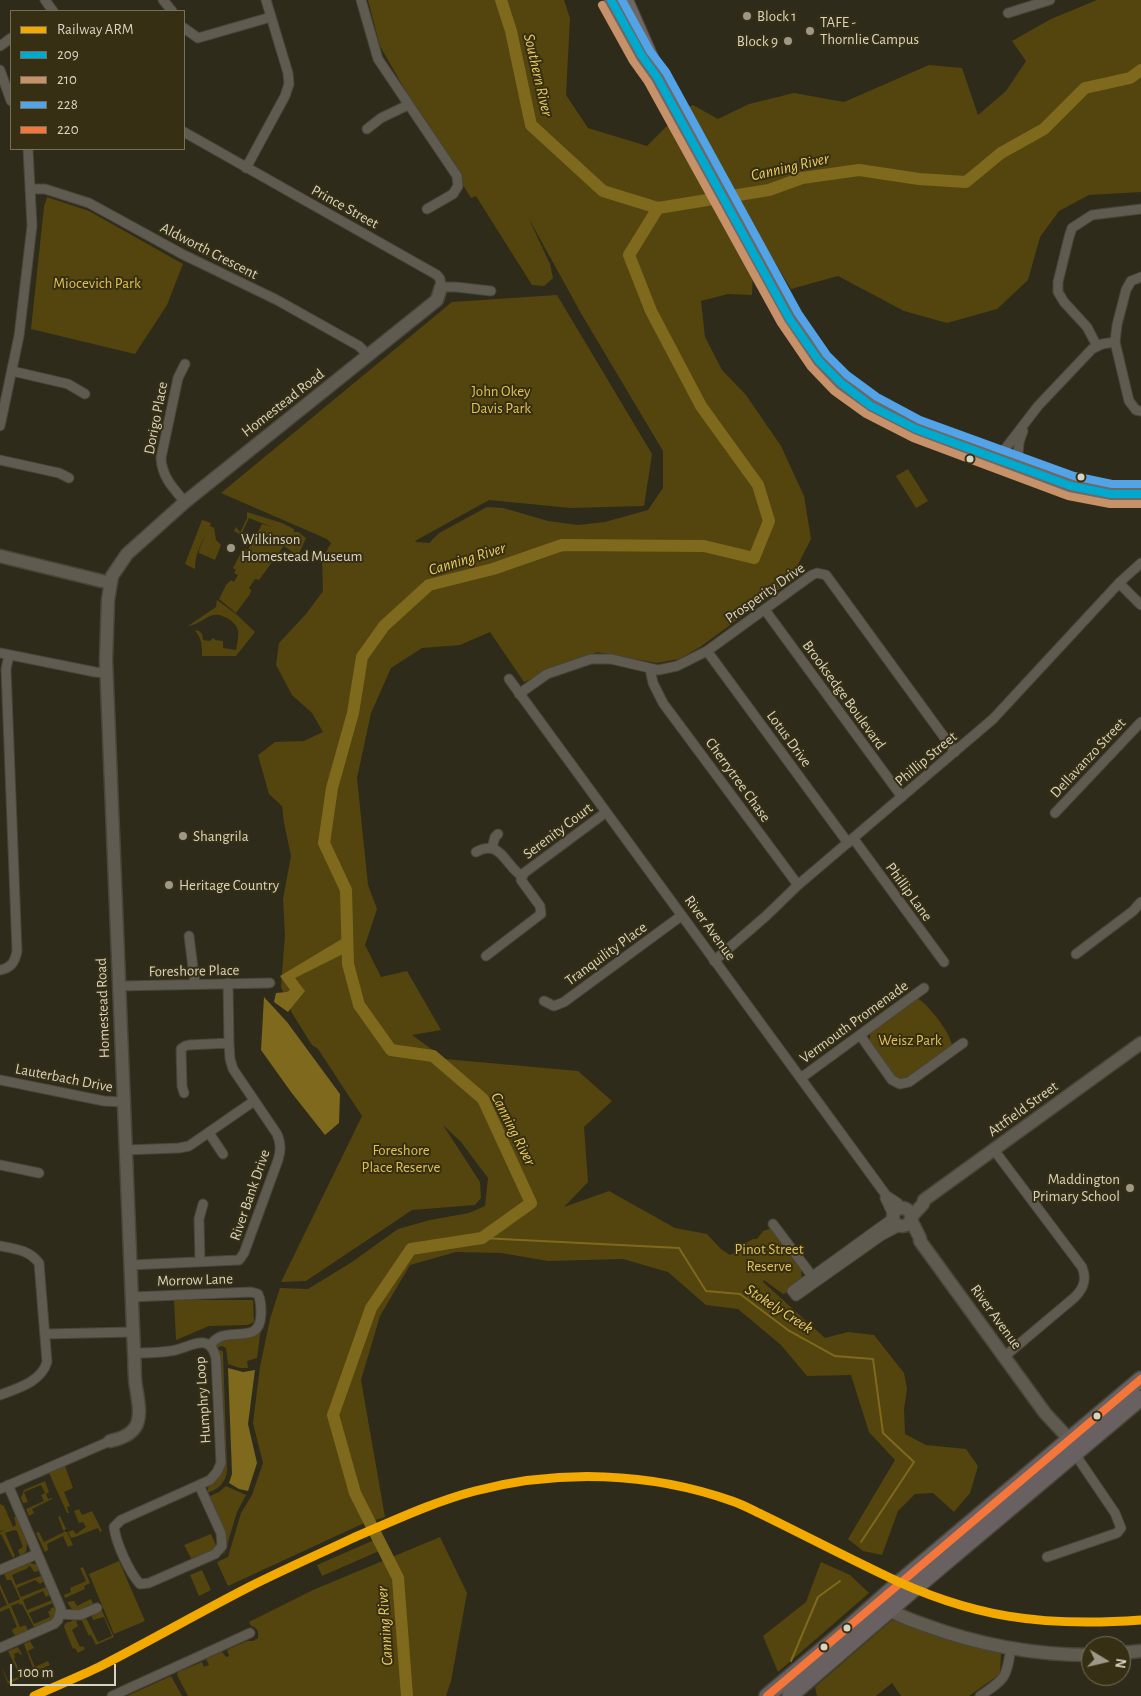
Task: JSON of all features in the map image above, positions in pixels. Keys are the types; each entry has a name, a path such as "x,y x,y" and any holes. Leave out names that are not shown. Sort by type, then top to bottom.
{"highway":[{"path":"767,1696 884,1606 939,1559 1066,1442 1141,1378"},
{"path":"939,1559 1075,1454 1141,1398"},
{"path":"790,1696 884,1606"}],"main road":[{"path":"611,0 642,56 657,77 742,233 803,339 817,358 841,383 876,410 898,421 1017,467 1071,486 1111,494 1141,494"},
{"path":"626,0 650,52 657,77"},
{"path":"1111,494 1128,489 1141,488"}],"street":[{"path":"163,0 171,10"},
{"path":"246,168 285,96 289,84 288,73 266,0"},
{"path":"361,0 378,59 457,176 458,186 453,194 427,209"},
{"path":"1008,13 1050,0"},
{"path":"185,29 198,38 271,17"},
{"path":"0,70 10,98"},
{"path":"367,129 381,118 408,105"},
{"name":"Prince Street","path":"185,133 437,275 441,287"},
{"path":"0,426 22,314 32,226 28,150"},
{"name":"Aldworth Crescent","path":"30,189 45,189 89,203 182,254 277,300 359,346 369,356"},
{"path":"1097,346 1086,327 1064,302 1058,292 1058,282 1068,237 1072,228 1092,215 1141,209"},
{"path":"1141,277 1131,281 1126,290 1115,342 1130,401 1136,410 1141,411"},
{"path":"441,287 491,291"},
{"name":"Homestead Road","path":"4,1487 110,1441 122,1438 136,1427 139,1415 134,1353 125,1150 106,628 103,613 108,578 116,558 124,549 140,541 185,502 437,300 441,287"},
{"path":"991,457 1005,450 1026,421 1086,355 1097,346 1115,342"},
{"name":"Dorigo Place","path":"185,364 178,378 161,458 167,479 185,502"},
{"path":"12,372 68,384 86,394"},
{"path":"1017,467 1018,442 1026,421"},
{"path":"0,460 59,472 69,478"},
{"path":"0,556 108,578"},
{"name":"Phillip Street","path":"714,961 766,916 798,885 993,719 1119,583 1141,563"},
{"name":"Prosperity Drive","path":"519,694 547,674 591,659 611,659 654,669 677,666 708,651 817,573 826,575 955,752"},
{"path":"1119,583 1141,605"},
{"name":"Brooksedge Boulevard","path":"765,610 902,797"},
{"name":"Lotus Drive","path":"708,651 850,841"},
{"path":"0,970 11,966 16,959 17,951 5,745 6,669 4,654 107,673"},
{"name":"Cherrytree Chase","path":"654,669 657,690 663,703 798,885"},
{"name":"River Avenue","path":"509,679 886,1195 885,1198 902,1217 917,1240 920,1241 1066,1442"},
{"name":"Dellavanzo Street","path":"1055,813 1141,722"},
{"name":"Serenity Court","path":"486,956 541,914 540,906 523,884 522,876 524,873 606,813"},
{"path":"492,848 495,837 498,834"},
{"name":"Phillip Lane","path":"850,841 944,962"},
{"path":"476,852 492,848 499,851 514,870 522,876"},
{"path":"1076,954 1133,911 1141,902"},
{"name":"Tranquility Place","path":"544,1002 554,1006 564,1002 681,916"},
{"path":"189,936 195,984"},
{"name":"River Bank Drive","path":"131,1265 239,1260 244,1253 278,1160 281,1150 277,1134 233,1069 230,1059 228,983"},
{"name":"Foreshore Place","path":"119,986 270,983"},
{"name":"Vermouth Promenade","path":"801,1078 924,988"},
{"path":"860,1035 892,1080 900,1084 909,1082 964,1043"},
{"path":"184,1093 182,1086 181,1049 189,1045 229,1043"},
{"name":"Attfield Street","path":"794,1294 881,1236 902,1217 923,1204 924,1200 1141,1043"},
{"name":"Lauterbach Drive","path":"0,1080 104,1101 123,1102"},
{"path":"125,1150 185,1148 254,1101"},
{"path":"209,1133 223,1154"},
{"path":"994,1150 1082,1267 1085,1280 1083,1287 1075,1297 1005,1356"},
{"path":"0,1165 39,1173"},
{"path":"200,1262 199,1219 203,1204"},
{"path":"773,1224 814,1279"},
{"path":"0,1246 26,1251 33,1255 39,1263 47,1362 44,1371 33,1381 0,1395"},
{"name":"Morrow Lane","path":"132,1297 250,1292 258,1294 261,1301 260,1320 256,1329 247,1334 218,1337 210,1345"},
{"path":"44,1334 133,1332"},
{"name":"Humphry Loop","path":"134,1353 173,1351 203,1342 210,1345 215,1351 221,1463 217,1472 210,1480 199,1485"},
{"path":"1046,1557 1117,1533 1120,1528 1115,1513 1066,1442"},
{"path":"199,1485 221,1533 222,1546 215,1554 149,1583 140,1584 134,1577 115,1536 114,1526 121,1520 199,1485"},
{"path":"0,1648 54,1624 60,1614 58,1603 37,1554 4,1487"},
{"path":"0,1570 37,1554"},
{"path":"884,1606 910,1620 954,1635 1011,1648 1055,1654 1081,1654"},
{"path":"60,1614 80,1615 97,1608"},
{"path":"112,1696 250,1633"},
{"path":"980,1696 1005,1677 1011,1648"}],"green space":[{"path":"368,0 564,0 570,18 566,95 588,128 647,146 670,123 753,273 752,295 728,294 701,301 705,337 722,370 746,395 781,446 804,496 811,539 789,582 700,647 679,659 656,663 597,652 524,682 490,632 460,645 422,648 391,668 371,713 357,778 368,885 377,909 365,945 381,977 407,971 441,1030 412,1035 445,1059 578,1071 612,1101 584,1127 588,1182 564,1207 609,1191 675,1228 707,1234 721,1249 730,1255 736,1252 736,1249 753,1239 757,1239 763,1231 772,1228 801,1268 802,1279 792,1291 783,1294 764,1280 763,1282 825,1338 848,1332 874,1335 904,1373 907,1389 904,1409 905,1434 926,1445 966,1449 978,1466 970,1493 954,1512 933,1493 915,1494 898,1511 882,1555 863,1551 848,1539 895,1460 869,1432 851,1375 807,1376 781,1345 738,1309 706,1305 668,1272 623,1259 548,1261 501,1253 456,1252 410,1265 380,1316 361,1380 385,1517 362,1524 228,1586 217,1562 228,1557 241,1513 252,1495 263,1463 253,1423 260,1367 270,1319 280,1288 308,1289 352,1262 398,1229 430,1220 469,1213 485,1206 488,1178 461,1142 443,1125 480,1182 481,1198 475,1205 412,1210 306,1281 281,1282 362,1116 318,1049 312,1045 292,1013 281,987 285,935 283,899 291,856 282,806 269,794 258,755 275,742 304,741 323,732 312,713 292,695 276,665 279,643 306,614 323,591 322,559 331,543 327,539 221,493 452,302 557,295 652,454 644,506 571,508 489,500 415,541 429,543 439,533 487,507 503,508 548,521 578,525 605,522 648,510 663,488 663,451 582,315 528,217 550,264 553,278 544,286 532,285 476,196 471,198 463,185 462,178 408,95 380,46"},
{"path":"1097,0 1141,0 1141,192 1089,195 1059,211 1040,237 1028,280 997,309 947,323 904,311 838,276 791,289 682,110 693,105 718,119 749,104 794,93 844,102 929,65 962,68 978,115 1006,91 1026,61 1012,41 1051,19"},
{"name":"Miocevich Park","path":"47,197 89,211 183,264 167,305 135,354 31,329 44,207"},
{"path":"908,469 928,501 916,508 896,476"},
{"path":"247,512 282,523 306,538 298,556 284,546 288,540 259,580 255,579 249,588 251,590 250,594 236,613 219,599 226,585 231,580 234,582 238,575 234,573 236,570 233,568 243,549 248,550 262,524 272,527 249,518 241,535 234,531 236,527 241,531 247,518"},
{"path":"202,520 211,523 210,526 214,528 216,540 221,545 215,560 199,553 206,533 200,546 197,555 195,569 185,564"},
{"path":"217,600 236,614 255,632 236,656 202,656 202,646 195,631 198,630 202,634 203,640 209,641 214,638 215,640 223,641 223,648 236,650 238,631 235,624 228,619 221,615 213,615 188,626 216,607"},
{"name":"Weisz Park","path":"917,998 938,1019 948,1034 952,1046 906,1080 900,1080 893,1076 870,1044 870,1035 872,1030"},
{"path":"174,1300 253,1300 254,1322 248,1325 209,1326 176,1340"},
{"path":"261,1328 257,1358 247,1361 248,1368 240,1368 228,1364 226,1348 222,1346 216,1348 217,1342 252,1336"},
{"path":"221,1350 223,1352 227,1471 225,1479 220,1485 207,1493 209,1485 218,1475 218,1353"},
{"path":"63,1465 73,1488 64,1492 70,1506 67,1507 69,1513 67,1513 49,1473 49,1471"},
{"path":"45,1481 49,1492 46,1494 48,1499 52,1499 32,1509 34,1513 29,1516 26,1509 44,1501 41,1495 45,1493 41,1485 24,1492 28,1502 23,1503 21,1498 24,1490"},
{"path":"226,1486 246,1495 237,1512 224,1555 208,1497"},
{"path":"0,1504 4,1506 13,1527 16,1525 14,1517 17,1517 27,1538 25,1540 27,1543 26,1552 20,1556 18,1550 23,1547 17,1531 5,1533 15,1556 13,1558 0,1535 0,1532 5,1530 0,1531"},
{"path":"79,1509 82,1515 92,1511 102,1531 100,1532 98,1528 71,1538 68,1532 73,1530 76,1534 86,1527 83,1522 79,1523 74,1511"},
{"path":"60,1516 66,1529 64,1530 67,1532 73,1545 68,1547 63,1536 47,1544 48,1550 45,1552 36,1533 39,1532 44,1542 64,1532 58,1517"},
{"path":"211,1534 216,1545 213,1551 192,1560 184,1545"},
{"path":"381,1537 386,1548 322,1576 317,1565"},
{"path":"440,1537 467,1593 451,1681 446,1696 188,1696 177,1675 178,1672 202,1662 204,1667 209,1665 206,1659 221,1652 226,1657 229,1656 227,1650 258,1638 257,1630 249,1622 313,1590"},
{"path":"119,1561 145,1621 114,1634 89,1574"},
{"path":"27,1562 38,1565 39,1571 34,1572 28,1566 28,1568 12,1575 16,1585 43,1575 46,1580 40,1584 35,1580 17,1588 21,1597 46,1587 51,1594 46,1597 43,1591 23,1600 27,1610 52,1600 54,1601 29,1613 34,1624 50,1617 48,1611 51,1611 50,1609 54,1607 57,1610 51,1620 35,1629 22,1604 20,1605 19,1603 11,1606 20,1627 26,1625 28,1632 16,1637 12,1631 17,1627 9,1608 0,1612 0,1608 7,1605 0,1589 0,1584 9,1604 20,1599 11,1580 7,1580 4,1574"},
{"path":"821,1562 850,1575 869,1593 778,1672 763,1636 806,1602"},
{"path":"83,1567 90,1583 84,1586 85,1589 65,1598 64,1595 71,1592 70,1588 86,1581 80,1568"},
{"path":"202,1570 211,1590 199,1596 190,1575"},
{"path":"91,1599 93,1604 98,1602 114,1637 96,1645 91,1635 89,1636 81,1619 86,1618 98,1642 112,1636 104,1617 93,1620 91,1614 73,1611 67,1602 74,1601 77,1606"},
{"path":"72,1619 76,1620 78,1626 72,1630 80,1647 83,1646 85,1649 78,1653 75,1648 73,1649 64,1627"},
{"path":"892,1620 949,1640 1001,1653 1000,1674 969,1696 901,1696 892,1683 876,1696 817,1696 815,1687"},
{"path":"30,1641 34,1648 28,1651 35,1667 48,1661 50,1665 8,1684 0,1663 8,1681 20,1676 8,1651 18,1647 22,1654 20,1655 19,1652 14,1654 14,1659 22,1676 26,1675 25,1671 33,1668 24,1644"},
{"path":"171,1676 182,1696 127,1696"}],"shaded area":[{"path":"345,937 345,953 295,978 305,991 288,1012 274,1002 276,993 290,990 280,976"},
{"path":"264,997 287,1022 340,1094 339,1123 325,1135 261,1050"},
{"path":"228,1368 243,1372 255,1370 248,1424 257,1463 248,1491 239,1489 229,1483 232,1474"}],"waterway":[{"name":"Southern River","path":"501,0 511,31 531,125 603,191 658,208"},
{"name":"Canning River","path":"407,1696 398,1578 355,1493 333,1415 371,1308 411,1249 482,1238 531,1203 483,1099 433,1056 391,1050 359,1005 348,964 346,890 324,843 332,788 353,713 362,657 384,626 429,585 493,569 562,545 704,546 754,558 769,521 758,485 701,406 651,311 629,255 658,208 769,190 802,178 859,170 919,179 966,182 1001,153 1044,129 1085,88 1130,78 1141,70"},
{"name":"Stokely Creek","path":"482,1238 679,1248 706,1291 740,1294 788,1330 835,1356 873,1359 883,1433 914,1462 861,1542"},
{"path":"791,1661 818,1597 840,1581"}],"rail line":[{"name":"ARM","path":"34,1696 99,1667 264,1580 413,1512 475,1491 539,1479 572,1477 637,1479 701,1491 749,1508 915,1589 977,1610 1039,1620 1072,1622 1141,1620"}],"transit line":[{"name":"209","path":"611,0 642,56 657,77 789,318 819,361 841,383 871,406 916,429 1071,486 1111,494 1141,494"},
{"name":"228","path":"622,0 650,51 666,72 798,313 827,355 847,375 877,397 920,420 1074,476 1112,484 1141,484"},
{"name":"210","path":"602,5 633,61 648,82 781,323 811,367 834,391 866,414 913,438 1068,496 1110,504 1141,504"},
{"name":"220","path":"767,1696 1141,1379"}],"place":[{"name":"Block 1","path":"747,16"},
{"name":"TAFE - Thornlie Campus","path":"810,31"},
{"name":"Block 9","path":"788,41"},
{"name":"Wilkinson Homestead Museum","path":"231,548"},
{"name":"Shangrila","path":"183,836"},
{"name":"Heritage Country","path":"169,885"},
{"name":"Maddington Primary School","path":"1130,1188"}],"park label":[{"name":"John Okey Davis Park","path":"501,400"},
{"name":"Foreshore Place Reserve","path":"401,1158"},
{"name":"Pinot Street Reserve","path":"769,1258"}]}
